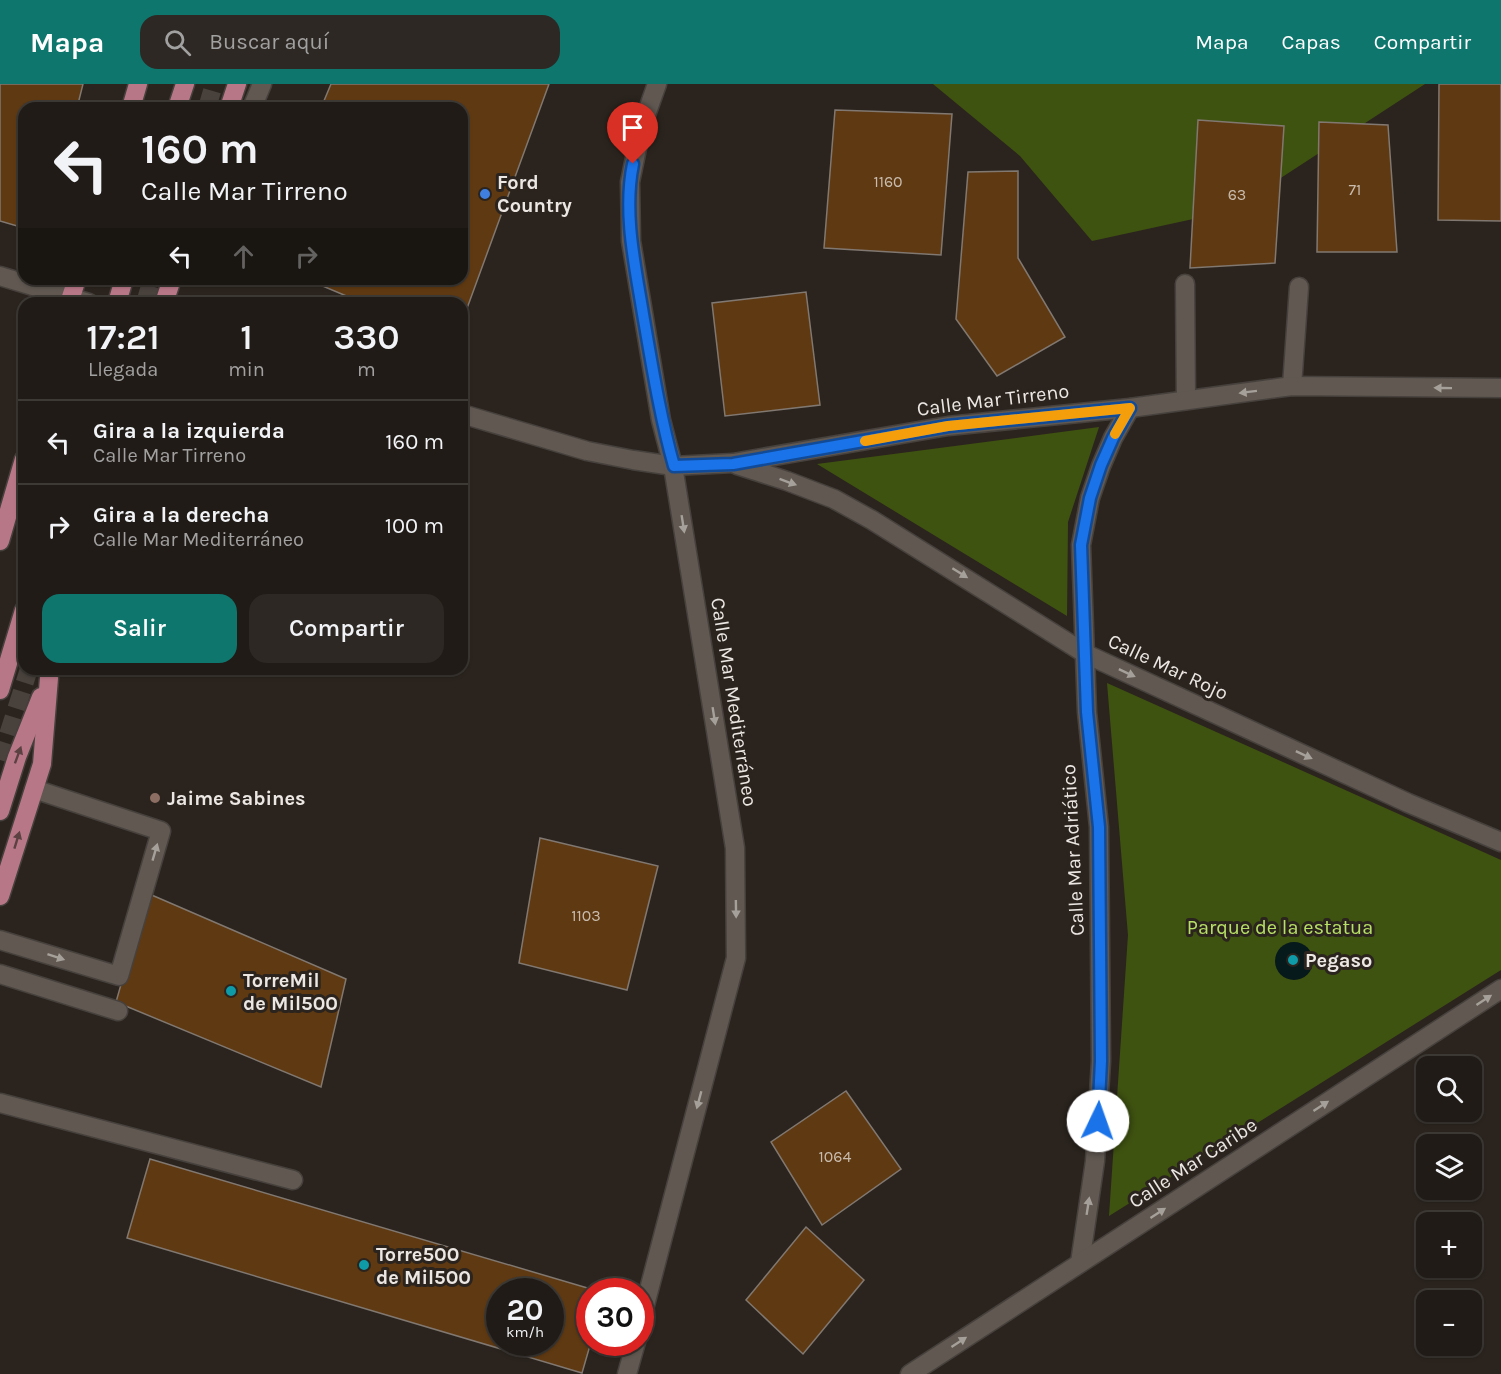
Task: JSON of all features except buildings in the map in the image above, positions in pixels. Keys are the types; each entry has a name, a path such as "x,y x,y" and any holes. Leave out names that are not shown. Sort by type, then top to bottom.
{"main road":[{"path":"133,102 138,84"},
{"path":"179,102 185,84"},
{"path":"231,102 237,84"},
{"path":"2,531 18,479"},
{"path":"0,690 18,630"},
{"path":"0,811 17,757 49,675"},
{"path":"0,896 42,764 50,675"}],"street":[{"path":"254,102 262,84"},
{"name":"Calle Mar Mediterráneo","path":"652,1278 736,958 735,848 674,466 661,420 632,241 630,182 641,129 657,84"},
{"path":"0,276 18,282"},
{"path":"1185,284 1186,400"},
{"path":"26,285 61,297"},
{"path":"1292,386 1299,287"},
{"name":"Calle Mar Tirreno","path":"468,416 587,451 674,466 733,464 948,426 1130,408 1292,386 1501,388"},
{"name":"Calle Mar Adriático","path":"1080,1263 1095,1161 1101,1061 1099,827 1087,712 1081,545 1090,498 1101,465 1130,408"},
{"name":"Calle Mar Rojo","path":"733,464 834,499 872,520 1086,654 1408,803 1501,842"},
{"path":"0,940 119,976 161,831 33,789"},
{"path":"0,974 118,1011"},
{"name":"Calle Mar Caribe","path":"910,1374 1501,989"},
{"path":"0,1103 293,1179"},
{"path":"627,1374 632,1356"}],"green space":[{"path":"933,84 1425,84 1230,211 1092,241 1020,156"},
{"path":"1099,427 1068,522 1067,616 817,464"},
{"name":"Parque de la estatua","path":"1107,683 1501,860 1501,970 1109,1216 1128,935"}],"shaded area":[{"path":"1294,942 1308,947 1313,961 1308,975 1294,980 1280,975 1275,961 1280,947"}],"tunnel":[{"path":"209,102 214,84"},
{"path":"147,297 150,285"},
{"path":"0,760 27,675"}],"slow traffic":[{"path":"865,441 948,426 1130,408 1115,434"}],"place":[{"name":"Ford Country","path":"485,194"},
{"name":"Jaime Sabines","path":"155,798"},
{"name":"Pegaso","path":"1293,960"},
{"name":"TorreMil de Mil500","path":"231,991"},
{"name":"Torre500 de Mil500","path":"364,1265"}],"route":[{"path":"633,164 630,182 632,241 661,420 674,466 733,464 948,426 1130,408 1101,465 1090,498 1081,545 1087,712 1099,827 1101,1061 1098,1121"}]}
